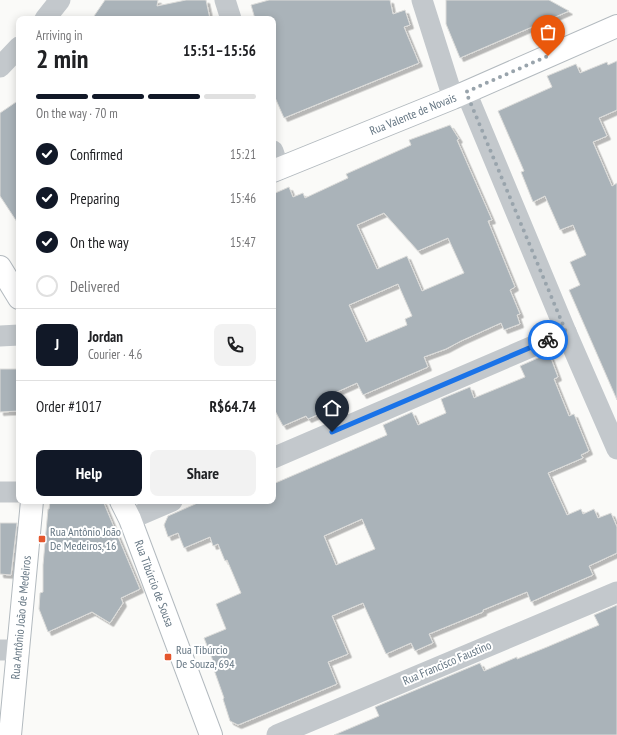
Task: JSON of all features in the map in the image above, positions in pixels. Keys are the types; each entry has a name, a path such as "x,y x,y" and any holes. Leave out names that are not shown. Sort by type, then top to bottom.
{"street":[{"path":"47,16 60,0"},
{"path":"225,0 230,16"},
{"path":"422,0 459,95 617,449"},
{"name":"Rua Valente de Novais","path":"276,164 459,95 617,26"},
{"path":"0,67 16,50"},
{"path":"0,267 16,289"},
{"path":"276,457 566,332"},
{"path":"0,336 16,335"},
{"path":"0,492 16,492"},
{"name":"Rua Antônio João de Medeiros","path":"10,735 10,650 32,504"},
{"path":"126,510 157,504"},
{"name":"Rua Tibúrcio de Sousa","path":"126,510 211,735"},
{"name":"Rua Francisco Faustino","path":"277,735 617,592"}],"building":[{"path":"105,0 158,0 157,6 186,0 206,0 209,16 94,16"},
{"path":"269,0 390,0 393,14 405,10 410,25 404,27 419,63 284,118 276,100 276,16 254,16 251,5"},
{"path":"446,0 549,0 569,11 460,58 446,24"},
{"path":"617,61 617,110 599,118 607,136 593,142 612,186 617,183 617,400 569,290 580,285 570,262 586,255 573,225 560,230 545,196 533,202 521,172 524,171 498,111 552,87 547,76 576,64 580,73 607,62 608,65"},
{"path":"16,102 16,220 0,196 0,113"},
{"path":"450,125 459,139 457,140 492,220 488,221 515,287 510,290 520,314 517,315 520,324 504,330 501,323 446,349 424,357 428,367 363,395 357,383 328,396 333,408 308,419 306,416 283,426 276,413 276,193 289,187 293,197 303,193 305,198 348,178 346,174 411,145 409,140","holes":["384,213 418,251 448,238 464,273 422,291 407,256 377,269 357,225","398,284 412,316 405,319 407,325 366,342 349,305"]},
{"path":"549,353 558,377 554,379 569,416 574,414 589,451 581,455 583,458 548,473 567,515 581,509 583,514 594,509 598,518 611,513 617,527 617,553 589,566 593,575 531,602 527,592 483,610 483,612 429,634 433,643 415,651 411,643 386,654 363,603 332,616 348,654 328,662 337,684 238,725 230,721 213,667 215,666 204,638 226,629 216,604 241,593 227,560 225,561 218,544 213,546 210,537 184,548 178,533 168,537 164,525 168,516 195,504 276,504 276,483 387,435 383,425 412,412 418,425 446,413 441,399 470,387 474,398 525,377 520,366","holes":["362,519 375,549 336,565 324,536"]},
{"path":"0,369 16,369 16,411 0,412"},
{"path":"50,504 104,504 140,589 121,598 123,603 110,623 92,612 48,632 39,609 40,593 43,592 43,565"},
{"path":"0,523 17,523 11,575 0,574"},
{"path":"617,605 617,735 334,735 379,716 375,707 480,663 484,671 599,625 594,615"}],"way so far":[{"path":"548,56 466,92 566,332 548,340"}],"place":[{"name":"Rua Antônio João De Medeiros, 16","path":"42,539"},
{"name":"Rua Tibúrcio De Souza, 694","path":"168,657"}],"route":[{"path":"332,432 548,340"}]}
